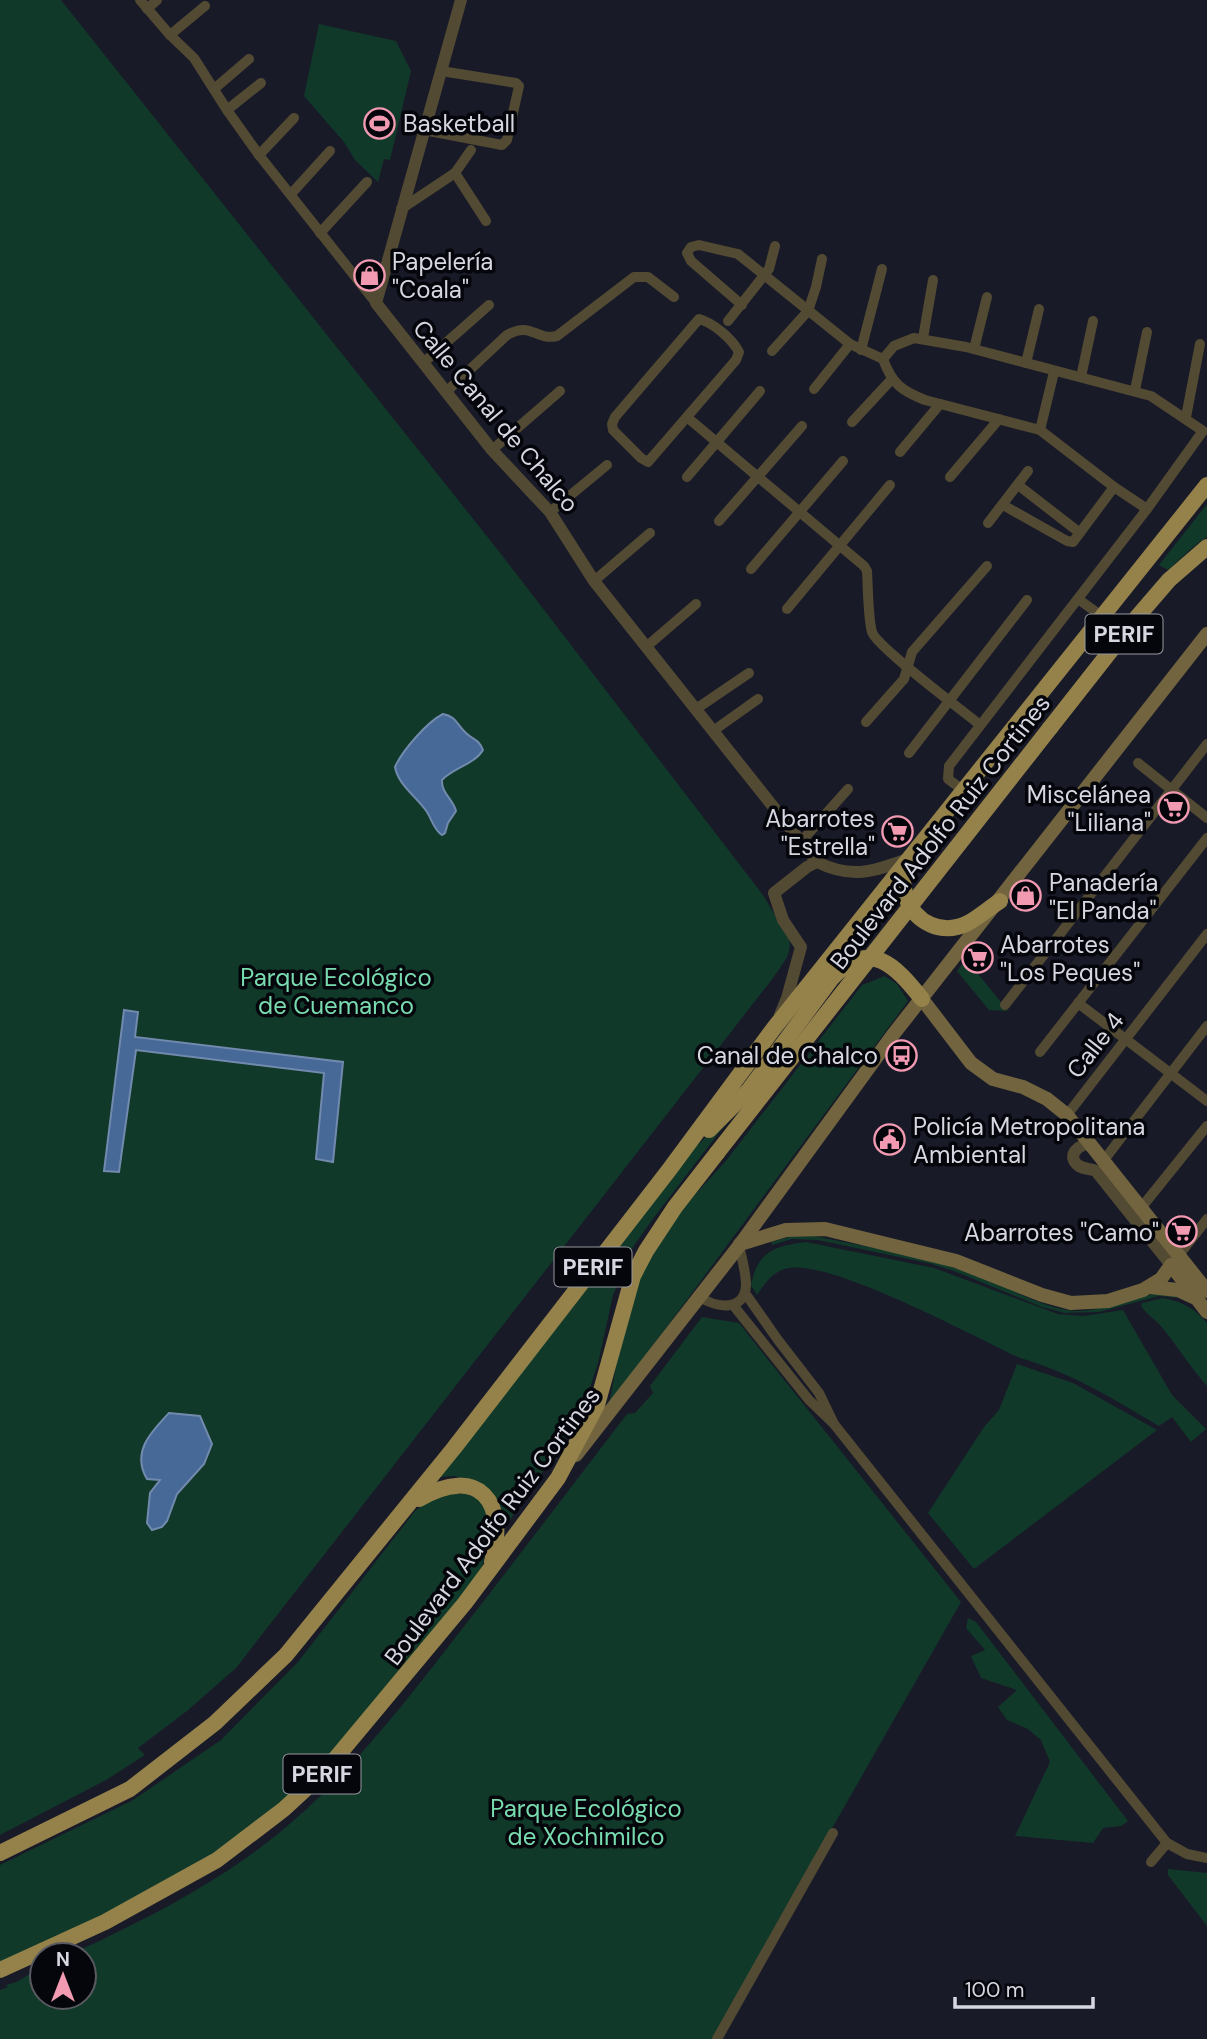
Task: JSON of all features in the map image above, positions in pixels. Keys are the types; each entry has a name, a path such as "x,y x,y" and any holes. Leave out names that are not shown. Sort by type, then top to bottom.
{"highway":[{"name":"PERIF","path":"0,1853 130,1789 215,1723 286,1655 409,1504 669,1170 775,1028 1207,485"},
{"name":"Boulevard Adolfo Ruiz Cortines","path":"0,1970 105,1922 217,1860 284,1809 326,1771 405,1678 558,1478 597,1405 633,1276 675,1207 1146,607 1169,580 1207,547"},
{"path":"906,863 905,894 916,915 926,923 940,928 968,923 1000,901"},
{"path":"669,1170 748,1091 845,964 873,959 888,963 900,972 922,999"},
{"path":"409,1504 437,1488 468,1486 479,1492 494,1510 497,1521 498,1539 489,1571"}],"main road":[{"name":"PERIF","path":"922,999 1207,634"},
{"path":"922,999 971,1063 993,1079 1023,1087 1047,1099 1067,1115 1141,1208 1201,1295 1207,1312"},
{"name":"Boulevard Adolfo Ruiz Cortines","path":"558,1478 740,1245 922,999"},
{"path":"740,1245 786,1230 825,1229 956,1261 1056,1300 1071,1303 1108,1301 1147,1289 1161,1279 1175,1260"},
{"path":"1147,1289 1178,1290 1201,1295"}],"street":[{"path":"143,4 157,0"},
{"path":"376,303 461,0"},
{"name":"Calle Canal de Chalco","path":"143,4 194,58 259,155 492,450 550,512 594,581 800,843 812,865 851,874 906,863"},
{"path":"170,35 205,6"},
{"path":"214,89 249,59"},
{"path":"424,130 502,145 507,140 519,86 516,83 441,71"},
{"path":"227,110 261,83"},
{"path":"259,155 294,118"},
{"path":"401,210 455,173 471,150"},
{"path":"291,194 330,151"},
{"path":"455,173 486,221"},
{"path":"320,233 367,182"},
{"path":"728,321 764,276 772,262 775,246"},
{"path":"741,305 691,261 687,253 691,247 709,247 738,254 850,344 883,359 891,380 909,394 1040,430 1147,509"},
{"path":"772,351 808,311 821,259"},
{"path":"861,349 882,269"},
{"path":"446,391 508,335 518,329 550,338 557,336 634,277 648,277 674,297"},
{"path":"923,338 933,280"},
{"path":"974,349 987,297"},
{"path":"423,363 489,305"},
{"path":"1026,363 1039,309"},
{"path":"699,319 706,321 735,344 739,352 736,360 688,418 648,461 641,458 614,430 612,424 615,417 699,319"},
{"path":"1081,377 1093,321"},
{"path":"1135,390 1147,332"},
{"path":"883,359 894,346 904,341 923,338 974,349 1054,372 1135,390 1151,396 1186,417 1203,431 1147,509 949,766 948,779 964,791"},
{"path":"814,389 850,344"},
{"path":"1186,417 1200,344"},
{"path":"1040,430 1054,372"},
{"path":"852,422 891,380"},
{"path":"492,450 561,391"},
{"path":"688,477 760,391"},
{"path":"901,452 940,404"},
{"path":"688,418 866,568 873,634 907,666 980,725"},
{"path":"950,477 999,419"},
{"path":"719,521 802,426"},
{"path":"751,569 843,461"},
{"path":"550,512 607,465"},
{"path":"988,523 1028,471"},
{"path":"787,609 890,485"},
{"path":"1018,485 1080,533"},
{"path":"1003,505 1073,542 1114,487"},
{"path":"594,581 650,534"},
{"path":"866,722 904,679 912,652 987,566"},
{"path":"1078,599 1102,617"},
{"path":"909,753 1027,600"},
{"path":"646,647 696,604"},
{"path":"696,709 749,673"},
{"path":"713,731 758,699"},
{"path":"1005,1005 1207,744"},
{"path":"1138,763 1207,818"},
{"path":"800,843 848,789"},
{"path":"1041,1052 1207,838"},
{"path":"775,1028 788,998 801,947 783,920 774,893 812,865"},
{"name":"Calle 4","path":"1067,1115 1207,933"},
{"path":"1078,1003 1207,1101"},
{"path":"1104,1160 1207,1026"},
{"path":"1141,1208 1207,1126"},
{"path":"1091,1144 1082,1144 1075,1150 1076,1164 1096,1171 1175,1260 1207,1219"},
{"path":"740,1245 745,1293 819,1393 834,1424"},
{"path":"700,1297 712,1305 733,1305 745,1293"},
{"path":"733,1305 809,1400 834,1424 1167,1843 1187,1854 1207,1858"},
{"path":"768,1348 778,1340"},
{"path":"717,2039 833,1833"},
{"path":"1151,1862 1167,1843"}],"green space":[{"name":"Parque Ecológico de Cuemanco","path":"0,0 61,0 501,554 763,895 790,945 786,960 773,978 236,1668 187,1711 138,1748 145,1755 106,1780 0,1835"},
{"path":"319,24 396,41 411,71 390,160 384,159 378,182 355,160 344,142 304,96"},
{"path":"1207,504 1207,537 1168,570 1159,565"},
{"path":"966,959 1008,1011 989,1010 957,971"},
{"path":"885,976 897,984 908,1001 609,1405 623,1328 645,1262 677,1214 725,1162 862,985"},
{"path":"737,1109 633,1247 613,1295 598,1363 581,1415 501,1533 470,1480 454,1476 438,1477 692,1150"},
{"path":"814,1236 932,1261 1061,1309 1075,1311 1101,1308 1157,1294 1169,1294 1179,1298 1159,1296 1099,1312 1065,1313 1042,1307 928,1263 818,1240 792,1239 772,1245 771,1242 789,1237"},
{"path":"806,1242 934,1268 1058,1314 1084,1316 1123,1310 1172,1395 1206,1429 1191,1442 1172,1417 1159,1426 1074,1379 1020,1358 904,1302 837,1276 809,1269 783,1269 774,1274 757,1295 751,1285 758,1264 763,1258 776,1248"},
{"path":"1163,1298 1188,1306 1207,1323 1207,1386 1162,1327 1141,1306 1142,1303"},
{"name":"Parque Ecológico de Xochimilco","path":"702,1317 739,1323 961,1602 712,2039 0,2039 0,1990 8,1987 6,1985 28,1975 28,2011 98,2011 98,1941 204,1885 255,1852 305,1810 354,1762 420,1683 627,1414 635,1413 653,1393 650,1386"},
{"path":"1017,1364 1073,1383 1157,1430 974,1569 928,1513 984,1427 999,1410"},
{"path":"464,1493 484,1501 494,1518 481,1571 318,1774 211,1860 50,1941 28,1941 28,1951 0,1964 0,1865 133,1800 221,1740 298,1662 415,1511 435,1496"},
{"path":"968,1618 976,1622 1128,1821 1121,1826 1103,1828 1093,1843 1015,1836 1050,1762 1041,1740 1028,1729 1007,1720 998,1707 1017,1690 981,1678 971,1656 985,1650 966,1628"},
{"path":"1168,1869 1207,1873 1207,1926 1168,1875"}],"water":[{"path":"443,714 454,719 483,750 475,759 442,780 443,789 456,811 442,835 423,806 400,780 395,767 416,738"},
{"path":"124,1010 138,1012 135,1037 343,1062 333,1162 316,1159 324,1073 136,1050 119,1172 104,1171"},
{"path":"169,1413 200,1416 212,1444 204,1464 177,1494 167,1521 162,1527 152,1530 147,1523 150,1493 160,1480 147,1479 141,1460 142,1451 150,1435"}],"place":[{"name":"Basketball","path":"380,123"},
{"name":"Papelería \"Coala\"","path":"369,275"},
{"name":"Miscelánea \"Liliana\"","path":"1174,808"},
{"name":"Abarrotes \"Estrella\"","path":"898,832"},
{"name":"Panadería \"El Panda\"","path":"1026,896"},
{"name":"Abarrotes \"Los Peques\"","path":"977,958"},
{"name":"Canal de Chalco","path":"901,1055"},
{"name":"Policía Metropolitana Ambiental","path":"890,1140"},
{"name":"Abarrotes \"Camo\"","path":"1182,1232"}]}
